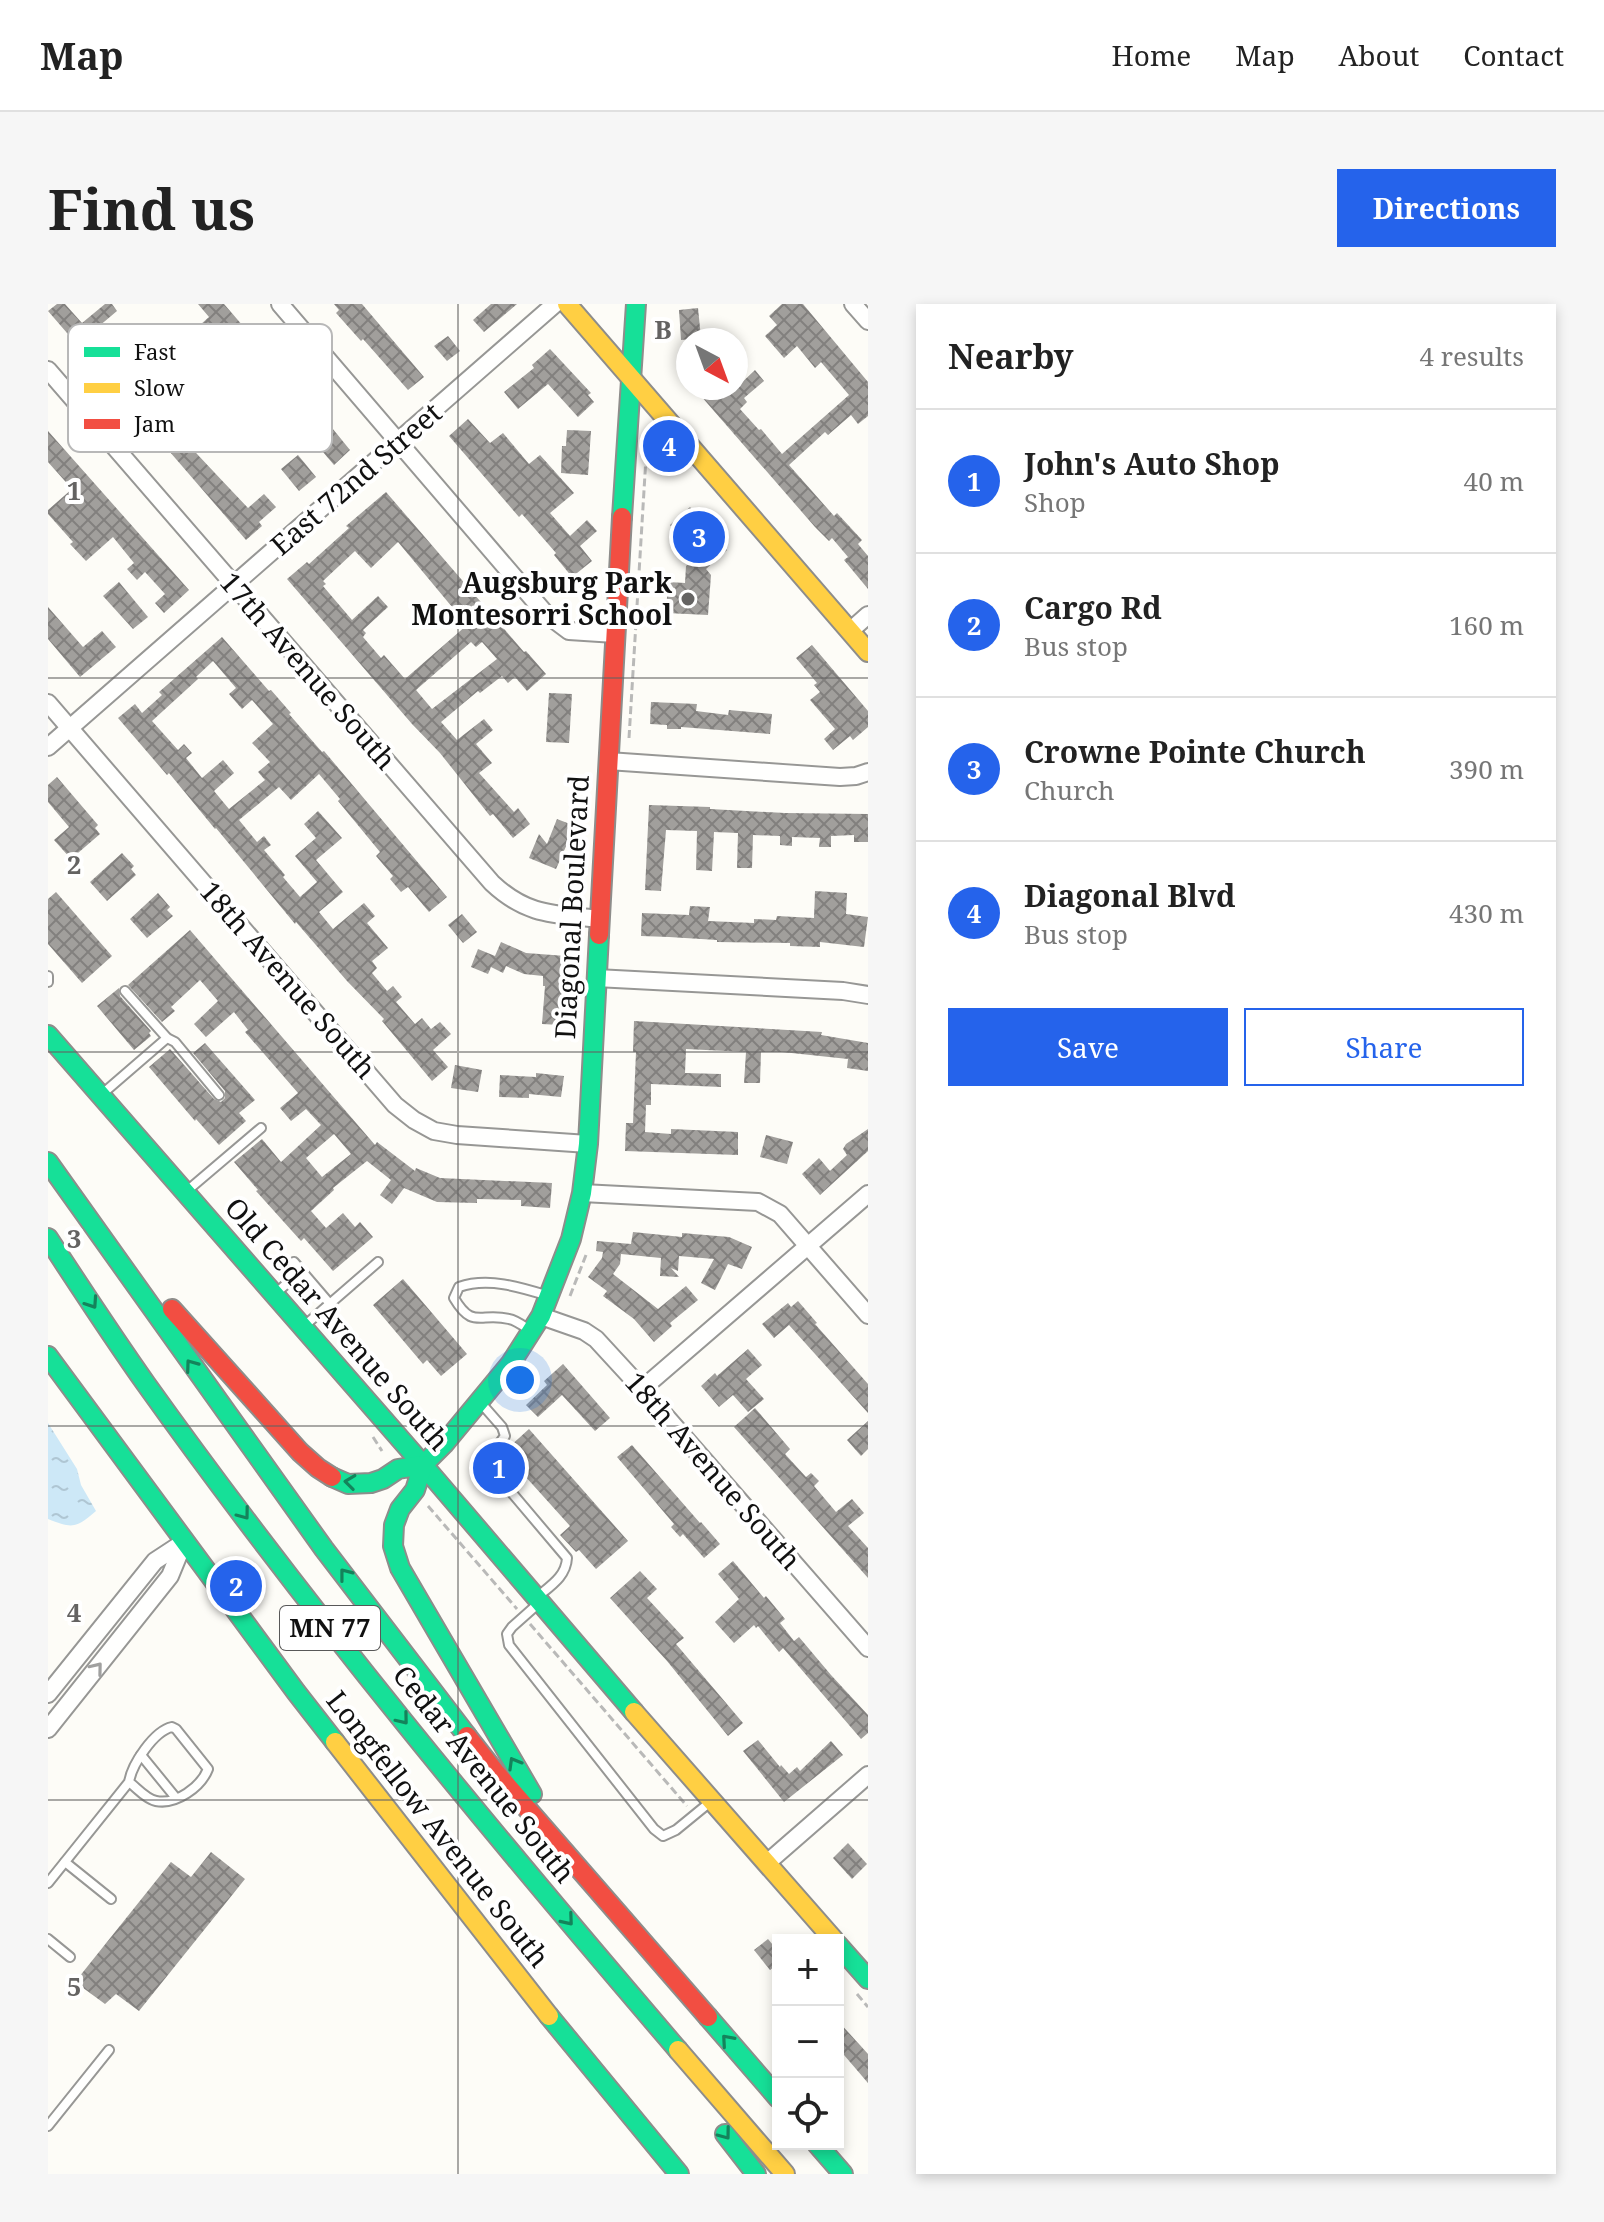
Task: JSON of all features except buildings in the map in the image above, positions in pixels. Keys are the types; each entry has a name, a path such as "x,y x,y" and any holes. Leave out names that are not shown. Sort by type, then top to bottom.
{"main road":[{"path":"567,304 868,652"},
{"name":"Diagonal Boulevard","path":"423,1465 441,1448 511,1363 537,1324 571,1239 582,1193 588,1144 636,304"},
{"name":"Old Cedar Avenue South","path":"48,1035 829,1934"},
{"path":"53,1169 218,1362 313,1466 338,1482 352,1485 383,1479 397,1469 423,1465 415,1490 400,1509 394,1525 393,1546 400,1568 567,1854"},
{"name":"Cedar Avenue South","path":"53,1169 316,1537 496,1773 772,2091"},
{"name":"Cedar Avenue South","path":"48,1238 159,1402 344,1645 490,1829 785,2174"},
{"name":"Longfellow Avenue South","path":"48,1356 296,1692 564,2036 679,2174"},
{"path":"844,1952 868,1979"},
{"path":"636,1999 660,2047 756,2174"},
{"path":"822,2150 843,2174"}],"street":[{"path":"280,304 297,324"},
{"name":"East 72nd Street","path":"48,747 555,304"},
{"path":"853,304 868,321"},
{"path":"332,364 545,613 569,631 615,634"},
{"name":"17th Avenue South","path":"48,370 68,393"},
{"name":"17th Avenue South","path":"119,452 481,871 508,898 528,909 600,919"},
{"path":"850,631 868,615"},
{"name":"18th Avenue South","path":"48,703 395,1105 434,1131 588,1144"},
{"path":"608,761 840,777 868,772"},
{"path":"596,978 843,991 868,995"},
{"path":"582,1193 758,1202 780,1214 868,1315"},
{"path":"642,1389 868,1194"},
{"name":"18th Avenue South","path":"537,1324 584,1331 596,1339 868,1648"},
{"path":"48,1694 155,1561 184,1542"},
{"path":"48,1729 170,1576 184,1542"},
{"path":"767,1863 868,1775"}],"lane":[{"path":"48,976 48,982"},
{"path":"125,991 167,1038 175,1042 219,1095"},
{"path":"100,1096 167,1038"},
{"path":"185,1193 261,1128"},
{"path":"294,1262 330,1304"},
{"path":"303,1328 378,1262"},
{"path":"274,1295 301,1271"},
{"path":"537,1324 470,1317 454,1298 459,1287 475,1282 525,1289 549,1296"},
{"path":"479,1401 502,1427 505,1436 489,1457 490,1467 567,1558 562,1575 507,1634 509,1645 654,1829 663,1836 676,1830 711,1802"},
{"path":"48,1883 129,1782 132,1767 162,1730 176,1729 206,1765 207,1774 194,1788 176,1798 151,1800 129,1782"},
{"path":"141,1755 176,1798"},
{"path":"65,1862 111,1899"},
{"path":"48,1939 70,1957"},
{"path":"48,2126 109,2050"}],"path":[{"path":"627,750 635,665 647,441 645,431"},
{"path":"423,1499 695,1815"}],"water":[{"path":"48,1423 77,1469 81,1485 96,1511 74,1525 48,1519"}],"traffic: fast":[{"path":"622,517 636,304"},
{"path":"423,1465 511,1363 541,1316 571,1239 582,1193 588,1144 599,935"},
{"path":"48,1035 634,1712"},
{"path":"48,1162 324,1549 467,1736"},
{"path":"48,1238 146,1384 338,1639 472,1805 678,2050"},
{"path":"48,1356 335,1742"},
{"path":"332,1477 348,1484 371,1483 398,1469 423,1465 415,1490 400,1509 394,1525 393,1546 400,1568 532,1794"},
{"path":"844,1952 868,1979"},
{"path":"549,2016 679,2174"},
{"path":"708,2017 772,2091"},
{"path":"725,2134 756,2174"},
{"path":"822,2150 843,2174"}],"traffic: slow":[{"path":"567,304 868,652"},
{"path":"634,1712 829,1934"},
{"path":"335,1742 549,2016"},
{"path":"678,2050 785,2174"}],"traffic: jam":[{"path":"599,935 622,517"},
{"path":"172,1309 300,1452 332,1477"},
{"path":"467,1736 708,2017"}],"place":[{"name":"Diagonal Blvd","path":"669,446"},
{"name":"Crowne Pointe Church","path":"699,537"},
{"name":"Augsburg Park Montesorri School","path":"688,599"},
{"name":"John's Auto Shop","path":"499,1468"},
{"name":"Cargo Rd","path":"236,1586"}]}
